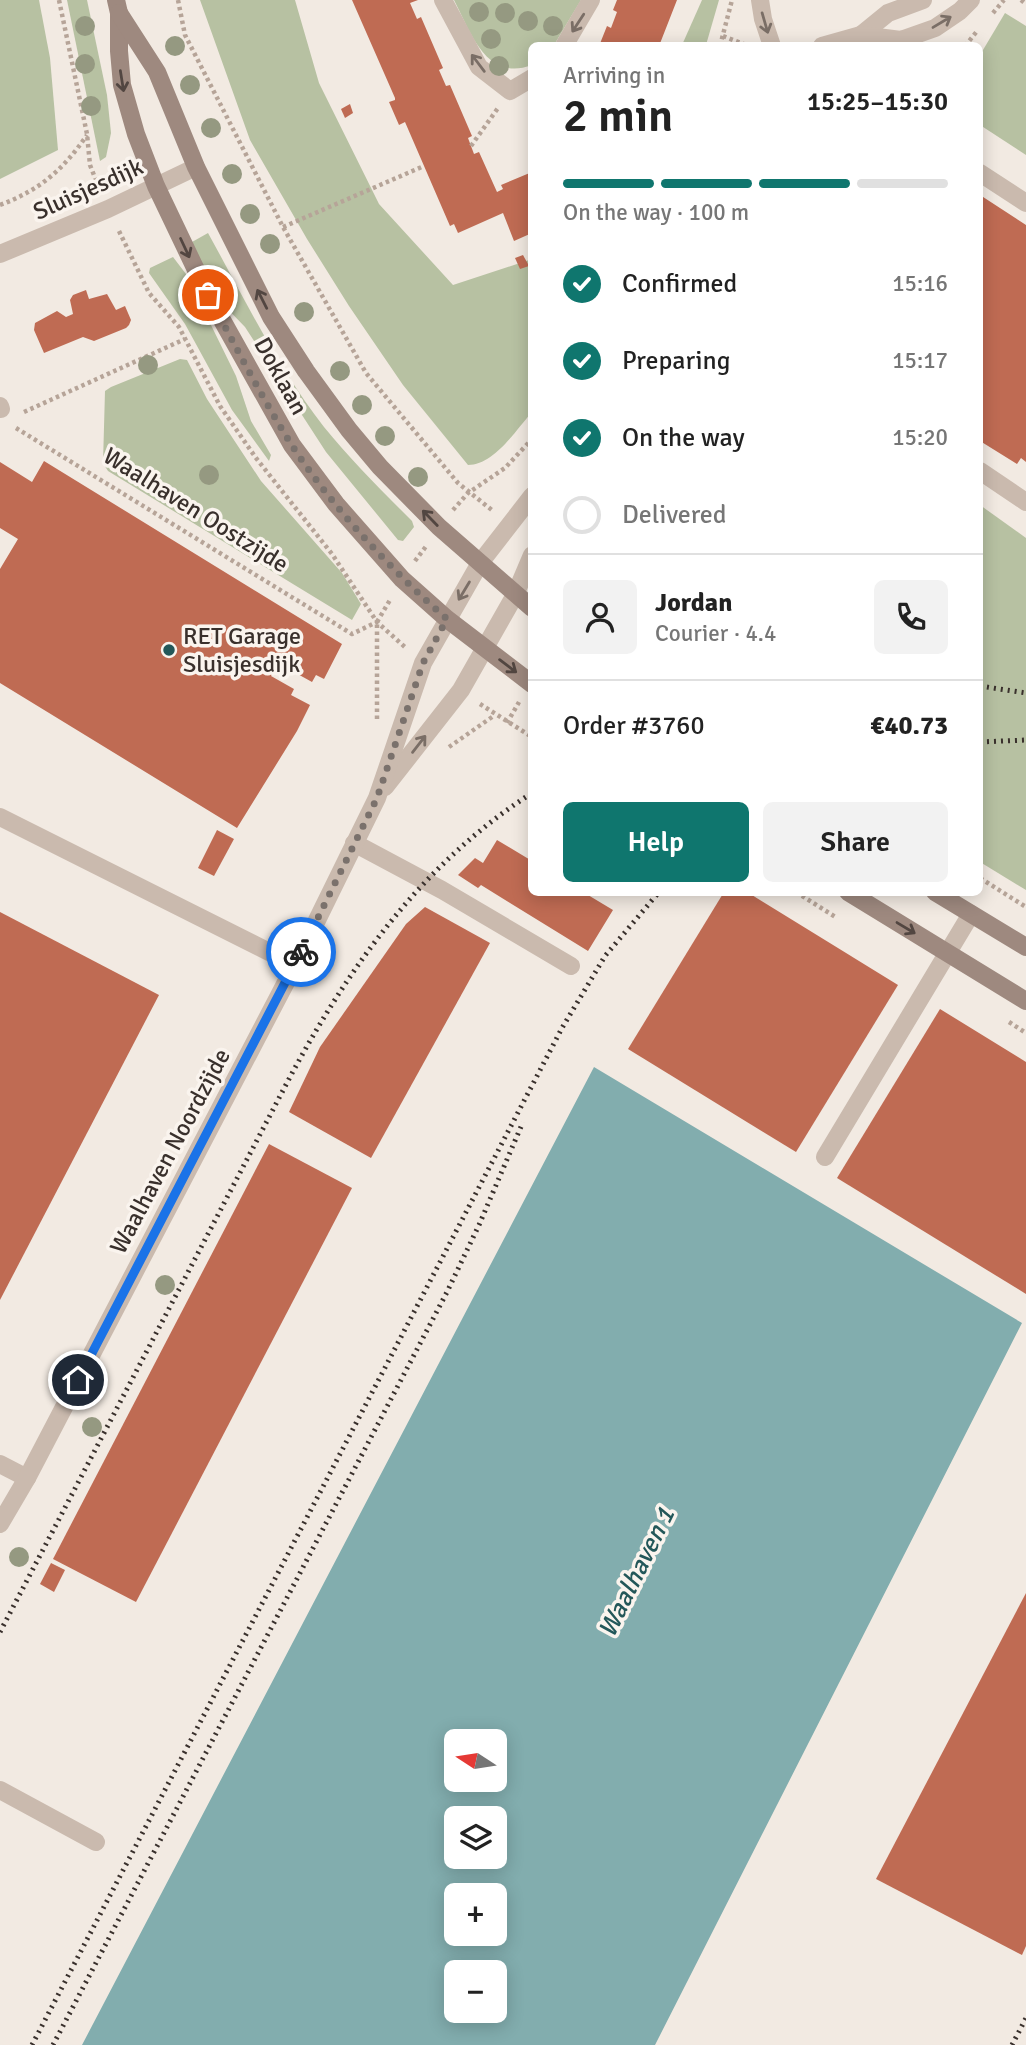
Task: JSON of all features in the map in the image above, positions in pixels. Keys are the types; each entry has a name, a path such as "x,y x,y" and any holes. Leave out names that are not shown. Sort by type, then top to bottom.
{"main road":[{"name":"Doklaan","path":"118,6 157,72 195,167 271,317 306,370 349,430 380,467 439,527 515,595"},
{"name":"Doklaan","path":"118,6 122,85 136,134 156,186 208,295 292,445 336,504 402,579 485,649"},
{"path":"515,595 528,605"},
{"path":"485,649 528,681"},
{"path":"855,896 1026,1001"},
{"path":"942,896 1026,947"}],"street":[{"path":"443,0 479,67 510,91 528,81"},
{"path":"566,42 591,0"},
{"path":"760,0 771,42"},
{"path":"863,40 888,13 923,0"},
{"path":"863,40 901,40 935,27 960,11 971,0"},
{"name":"Sluisjesdijk","path":"0,254 108,209 195,167"},
{"path":"983,175 1026,203"},
{"path":"983,473 1026,502"},
{"name":"Waalhaven Noordzijde","path":"0,1524 27,1478 295,965 377,798 423,663 480,564 528,501"},
{"name":"Waalhaven Noordzijde","path":"377,798 461,690 515,595 528,564"},
{"path":"0,817 295,965"},
{"path":"354,843 442,890 571,966"},
{"path":"825,1157 971,914"},
{"path":"0,1464 27,1478"},
{"path":"0,1790 96,1842"}],"path":[{"path":"178,0 185,35 283,227 366,373 457,483 510,524"},
{"path":"721,42 732,0"},
{"path":"1021,0 1026,4"},
{"path":"723,36 737,42"},
{"path":"471,146 510,91"},
{"name":"Sluisjesdijk","path":"0,205 19,198 60,171 87,134"},
{"path":"283,227 424,166"},
{"path":"2,412 186,339"},
{"name":"Waalhaven Oostzijde","path":"2,412 352,634 377,622"},
{"path":"377,730 377,622 402,579 439,527 468,493 505,468 528,443"},
{"path":"461,690 528,735"},
{"path":"983,879 1026,907"}],"green space":[{"path":"0,0 39,0 50,58 58,150 0,179"},
{"path":"67,0 87,0 107,95 111,133 106,157 100,161"},
{"path":"200,0 295,0 319,83 379,204 453,285 528,260 528,417 495,453 478,463 468,465 403,385 307,239 250,140"},
{"path":"454,0 581,0 556,42 528,42 528,66 503,67 492,61 474,40"},
{"path":"702,0 719,0 707,42 683,42"},
{"path":"1005,13 1026,26 1026,155 983,127 983,50"},
{"path":"208,233 262,332 307,404 345,451 412,521 414,527 403,541 398,540 326,452 245,327 216,297 192,242"},
{"path":"173,257 186,274 236,376 251,421 271,455 269,461 232,410 185,324 149,273 150,268"},
{"path":"180,359 187,360 207,399 261,481 342,573 361,604 352,620 108,471 103,463 105,391"},
{"path":"983,507 1026,538 1026,890 983,864"}],"water":[{"name":"Waalhaven 1","path":"594,1067 1022,1323 655,2045 82,2045"}],"building":[{"path":"352,0 418,0 410,3 417,19 421,17 443,68 439,70 446,86 450,85 472,136 468,138 474,154 479,152 497,192 503,189 501,185 528,174 528,235 514,241 503,213 458,233 454,224 450,226 405,122 399,125 389,102 395,98"},
{"path":"617,0 677,0 661,42 601,42 607,26 611,28 617,12 613,10"},
{"path":"350,104 353,113 345,118 341,109"},
{"path":"983,197 1026,225 1026,462 1021,458 1017,464 983,443"},
{"path":"523,255 528,266 520,269 515,258"},
{"path":"86,290 89,299 107,294 116,310 125,306 131,320 129,325 94,341 83,337 44,353 34,330 35,323 57,311 66,317 73,314 70,300 73,295"},
{"name":"RET Garage Sluisjesdijk","path":"44,461 342,644 324,679 316,675 312,682 294,672 298,666 281,657 271,676 294,689 291,695 310,705 237,828 0,683 0,569 18,539 0,528 0,462 32,482"},
{"path":"217,830 234,839 214,876 198,868"},
{"path":"497,840 528,859 528,896 590,896 613,910 588,951 481,885 478,888 458,875 475,858 483,863"},
{"path":"722,896 753,896 898,985 796,1152 628,1049"},
{"path":"425,907 490,943 371,1158 289,1112 320,1047 406,924"},
{"path":"0,912 159,995 0,1300"},
{"path":"940,1009 1026,1062 1026,1294 837,1178"},
{"path":"269,1144 352,1188 136,1602 53,1559"},
{"path":"51,1563 65,1570 54,1592 40,1584"},
{"path":"1026,1593 1026,1946 1022,1955 876,1879"}],"railway":[{"path":"983,686 1026,693"},
{"path":"983,742 1026,740"},
{"path":"0,1632 290,1077 338,995 364,956 424,884 493,820 528,796"},
{"path":"32,2045 562,1028 605,956 656,896"},
{"path":"53,2045 447,1292 523,1122"},
{"path":"1012,2045 1026,2018"}],"way so far":[{"path":"208,295 292,445 336,504 402,579 447,619 423,663 377,798 301,952"}],"place":[{"name":"RET Garage Sluisjesdijk","path":"169,650"}],"route":[{"path":"78,1380 301,952"}]}
